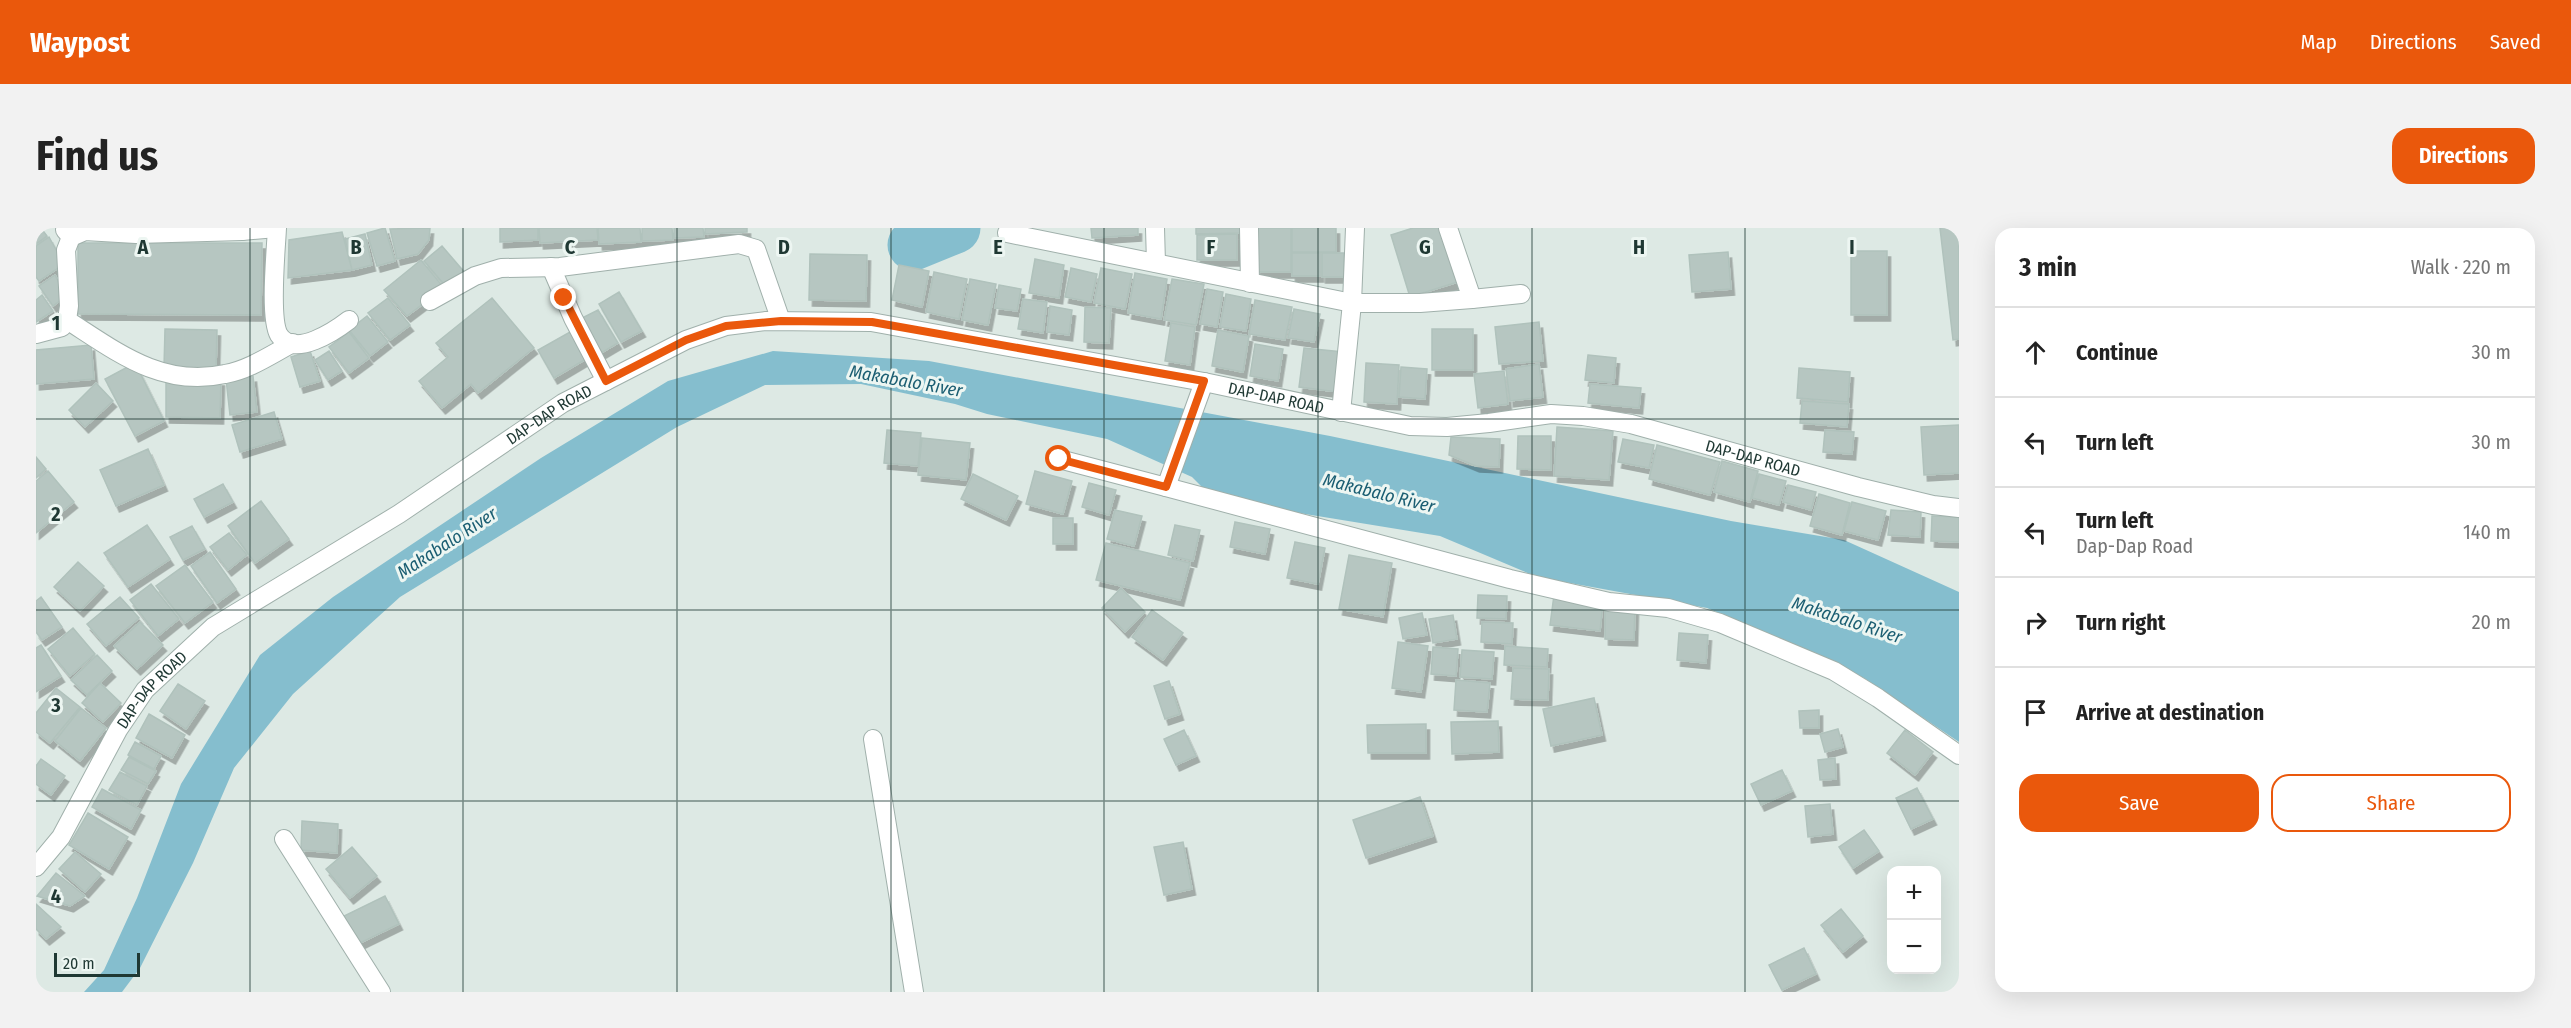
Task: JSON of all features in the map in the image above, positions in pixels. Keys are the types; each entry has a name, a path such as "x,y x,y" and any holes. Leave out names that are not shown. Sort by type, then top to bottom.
{"street":[{"path":"36,334 62,327 67,320 69,306 67,232 136,234 276,228 274,310 276,325 283,339 293,343"},
{"path":"1155,228 1156,263"},
{"path":"1249,228 1250,283"},
{"path":"1341,412 1352,303 1355,228"},
{"path":"1448,228 1472,300"},
{"path":"1007,233 1352,303 1420,303 1521,294"},
{"path":"430,301 475,276 501,268 551,267 614,261 739,244 756,249 781,321"},
{"path":"551,267 573,318 606,381"},
{"path":"67,320 149,369 172,375 224,375 293,343 315,341 350,320"},
{"name":"DAP-DAP ROAD","path":"36,867 61,837 118,730 145,690 213,627 399,514 564,404 696,336 726,326 781,321 872,322 1204,381 1410,426 1447,427 1551,414 1583,416 1631,424 1858,487 1959,508"},
{"path":"1169,480 1204,381"},
{"path":"1059,459 1169,480 1510,579 1609,602 1668,608 1720,623 1834,671 1878,698 1959,754"},
{"path":"873,739 914,992"},
{"path":"284,839 381,992"}],"water":[{"name":"Makabalo River","path":"773,351 929,361 1330,436 1731,521 1844,540 1959,592 1959,742 1864,678 1782,639 1707,608 1537,577 1440,536 1214,499 1192,477 1107,439 861,384 765,385 677,427 400,597 293,694 234,768 193,863 140,968 122,992 84,992 104,970 137,898 181,784 260,655 333,597 541,458 668,381"}],"building":[{"path":"36,228 41,228 47,236 36,244"},
{"path":"385,228 395,261 377,266 367,233"},
{"path":"430,228 429,240 418,254 397,259 390,229"},
{"path":"500,228 538,228 538,240 500,242"},
{"path":"539,228 597,228 598,240 540,243"},
{"path":"598,228 640,228 641,242 599,244"},
{"path":"642,228 672,228 673,240 642,241"},
{"path":"674,228 703,228 704,237 674,238"},
{"path":"705,228 747,228 747,232 705,234"},
{"path":"1091,228 1138,228 1138,235 1092,238"},
{"path":"1196,228 1242,228 1242,233 1196,234"},
{"path":"1257,228 1291,228 1291,272 1257,272"},
{"path":"1292,228 1336,228 1336,252 1292,252"},
{"path":"1413,228 1447,228 1464,280 1410,297 1391,235"},
{"path":"1940,228 1959,228 1959,339 1953,340"},
{"path":"342,232 352,270 288,278 289,240"},
{"path":"365,234 372,265 352,270 345,239"},
{"path":"1237,234 1237,260 1197,260 1197,235"},
{"path":"49,237 64,264 39,281 36,277 36,246"},
{"path":"78,243 262,243 261,315 78,314"},
{"path":"442,246 466,274 448,289 424,261"},
{"path":"1851,251 1887,251 1887,315 1851,315"},
{"path":"1728,252 1731,289 1692,292 1689,255"},
{"path":"1292,253 1320,253 1320,276 1292,276"},
{"path":"1322,253 1344,253 1344,277 1322,277"},
{"path":"810,254 867,255 866,301 809,300"},
{"path":"1035,259 1064,265 1059,298 1029,293"},
{"path":"421,260 444,288 407,316 384,290"},
{"path":"899,265 929,271 922,307 892,300"},
{"path":"1071,268 1097,274 1091,302 1065,297"},
{"path":"1101,268 1132,274 1125,309 1094,303"},
{"path":"934,272 967,279 959,319 926,312"},
{"path":"1135,273 1167,279 1161,319 1128,313"},
{"path":"55,275 66,296 53,306 39,286"},
{"path":"970,279 996,284 988,325 962,320"},
{"path":"1172,279 1204,284 1196,325 1164,320"},
{"path":"999,285 1021,289 1017,311 995,308"},
{"path":"1207,289 1223,292 1217,327 1200,324"},
{"path":"619,292 642,331 621,342 599,304"},
{"path":"1226,294 1251,299 1246,331 1220,327"},
{"path":"42,295 53,311 36,322 36,300"},
{"path":"388,298 410,325 390,340 368,313"},
{"path":"492,298 534,348 478,393 471,384 442,408 419,381 448,357 436,343"},
{"path":"1023,299 1047,302 1043,333 1018,329"},
{"path":"1255,300 1292,307 1285,340 1249,334"},
{"path":"1050,306 1072,310 1069,335 1047,332"},
{"path":"1085,307 1111,308 1109,343 1084,342"},
{"path":"1294,309 1320,314 1314,342 1288,338"},
{"path":"598,310 618,343 596,356 578,320"},
{"path":"367,316 388,342 370,356 349,330"},
{"path":"1539,322 1543,361 1499,364 1495,327"},
{"path":"1171,323 1195,327 1190,365 1165,361"},
{"path":"165,329 217,330 216,368 164,367"},
{"path":"1432,329 1473,329 1473,370 1432,370"},
{"path":"1218,330 1249,336 1243,372 1212,366"},
{"path":"349,332 369,358 349,373 329,347"},
{"path":"570,332 586,359 554,378 538,350"},
{"path":"1255,344 1283,349 1278,381 1250,376"},
{"path":"91,345 94,379 36,384 36,350"},
{"path":"1304,348 1343,352 1338,392 1299,387"},
{"path":"310,351 320,381 300,387 291,357"},
{"path":"329,351 342,371 328,380 315,360"},
{"path":"1588,355 1616,358 1614,383 1585,380"},
{"path":"135,363 164,421 135,436 105,379"},
{"path":"1366,363 1399,365 1397,404 1364,402"},
{"path":"1539,364 1543,397 1510,401 1506,369"},
{"path":"1401,367 1427,369 1425,399 1399,397"},
{"path":"1799,368 1850,372 1848,402 1797,398"},
{"path":"1504,371 1508,404 1478,408 1474,374"},
{"path":"253,376 257,412 230,415 226,379"},
{"path":"166,380 221,380 220,418 166,417"},
{"path":"96,383 113,401 85,427 69,410"},
{"path":"1590,384 1641,388 1639,408 1588,403"},
{"path":"1802,401 1849,404 1847,427 1800,423"},
{"path":"274,412 282,439 240,452 232,425"},
{"path":"1959,425 1959,473 1924,475 1921,427"},
{"path":"1557,427 1613,431 1609,480 1554,476"},
{"path":"887,430 921,433 918,466 884,463"},
{"path":"1825,430 1854,432 1852,454 1823,452"},
{"path":"1518,436 1551,436 1551,470 1517,469"},
{"path":"1451,437 1500,439 1499,467 1476,466 1449,455"},
{"path":"922,438 970,443 966,480 918,475"},
{"path":"1623,439 1654,445 1649,468 1618,462"},
{"path":"1657,445 1720,462 1710,495 1649,479"},
{"path":"148,449 164,485 116,506 100,470"},
{"path":"36,457 46,469 36,478"},
{"path":"1722,461 1758,471 1750,502 1714,492"},
{"path":"48,471 74,502 36,533 36,481"},
{"path":"1035,471 1072,481 1063,514 1026,504"},
{"path":"973,474 1018,496 1006,520 961,499"},
{"path":"1759,474 1786,481 1779,505 1752,498"},
{"path":"1089,483 1116,490 1109,515 1082,507"},
{"path":"223,484 233,502 204,517 194,499"},
{"path":"1788,485 1816,492 1811,510 1783,502"},
{"path":"1819,494 1850,503 1842,535 1810,526"},
{"path":"261,501 289,539 255,563 228,526"},
{"path":"1852,502 1886,511 1878,540 1844,531"},
{"path":"1115,510 1142,516 1134,546 1107,539"},
{"path":"1891,510 1921,512 1920,537 1888,535"},
{"path":"1932,516 1959,517 1959,542 1931,541"},
{"path":"1053,518 1073,518 1073,544 1053,544"},
{"path":"1235,522 1270,529 1265,554 1230,547"},
{"path":"147,525 170,559 128,587 104,553"},
{"path":"1175,525 1200,530 1193,561 1168,555"},
{"path":"192,526 205,549 183,560 170,537"},
{"path":"229,533 247,555 228,570 210,547"},
{"path":"1295,542 1325,548 1318,584 1287,578"},
{"path":"1106,543 1190,563 1180,600 1096,580"},
{"path":"210,552 236,589 217,603 191,566"},
{"path":"1349,555 1392,563 1383,617 1339,609"},
{"path":"78,562 104,586 80,611 54,587"},
{"path":"185,565 213,602 185,623 156,586"},
{"path":"151,584 179,619 158,636 130,600"},
{"path":"1121,588 1145,612 1125,632 1102,608"},
{"path":"1478,595 1507,596 1506,619 1477,618"},
{"path":"1554,595 1603,602 1600,631 1550,625"},
{"path":"41,597 62,627 42,640 36,632 36,601"},
{"path":"120,597 139,618 106,646 87,624"},
{"path":"1605,607 1635,608 1634,640 1605,639"},
{"path":"1152,610 1183,633 1163,660 1132,637"},
{"path":"1422,613 1427,635 1403,639 1399,618"},
{"path":"1453,615 1457,639 1433,643 1429,619"},
{"path":"140,622 163,645 137,669 114,646"},
{"path":"1482,622 1513,623 1512,644 1481,642"},
{"path":"73,628 95,654 70,676 48,649"},
{"path":"1679,633 1708,635 1706,663 1677,660"},
{"path":"1398,642 1428,646 1421,692 1392,688"},
{"path":"41,645 61,676 36,692 36,648"},
{"path":"1505,646 1548,649 1547,667 1504,665"},
{"path":"1433,647 1458,649 1456,676 1431,674"},
{"path":"1462,650 1494,652 1492,679 1460,677"},
{"path":"97,655 112,671 87,695 71,680"},
{"path":"1513,668 1549,669 1548,700 1511,699"},
{"path":"1456,680 1490,683 1487,712 1454,710"},
{"path":"1169,681 1180,714 1165,719 1154,686"},
{"path":"100,683 121,703 103,722 82,703"},
{"path":"178,684 205,701 186,729 160,711"},
{"path":"56,688 80,707 50,743 36,732 36,713"},
{"path":"1594,698 1602,735 1551,746 1543,709"},
{"path":"81,708 106,728 80,761 55,741"},
{"path":"1819,710 1819,728 1800,728 1799,711"},
{"path":"149,714 185,735 172,758 136,738"},
{"path":"1498,721 1499,752 1452,754 1451,722"},
{"path":"1426,724 1426,753 1368,753 1367,725"},
{"path":"1838,729 1843,747 1825,752 1820,734"},
{"path":"1184,730 1196,756 1176,765 1164,739"},
{"path":"1905,730 1933,752 1915,775 1887,753"},
{"path":"135,742 161,756 154,769 128,755"},
{"path":"129,757 156,771 148,784 121,770"},
{"path":"1835,758 1836,779 1820,780 1818,760"},
{"path":"41,759 65,776 51,795 36,784 36,766"},
{"path":"1782,770 1792,791 1761,805 1751,784"},
{"path":"120,772 147,786 137,805 109,790"},
{"path":"1917,788 1933,819 1911,829 1896,798"},
{"path":"102,789 141,810 131,829 92,807"},
{"path":"1420,797 1433,836 1366,858 1353,820"},
{"path":"1830,804 1833,834 1808,837 1805,806"},
{"path":"88,813 128,837 109,869 69,845"},
{"path":"302,821 338,824 337,853 301,850"},
{"path":"1864,830 1879,851 1853,868 1839,847"},
{"path":"1183,842 1192,889 1164,895 1154,847"},
{"path":"352,847 377,876 350,898 326,869"},
{"path":"75,852 101,874 85,892 59,869"},
{"path":"56,873 85,896 70,906 37,896"},
{"path":"385,896 399,924 358,944 344,916"},
{"path":"36,904 61,927 46,939 36,929"},
{"path":"1841,909 1863,936 1843,952 1821,925"},
{"path":"1804,948 1816,974 1782,990 1769,965"}],"waterway":[{"path":"913,245 955,228"}],"route":[{"path":"564,298 606,381 686,340 726,326 781,321 872,322 1204,381 1166,487 1059,459"}]}
